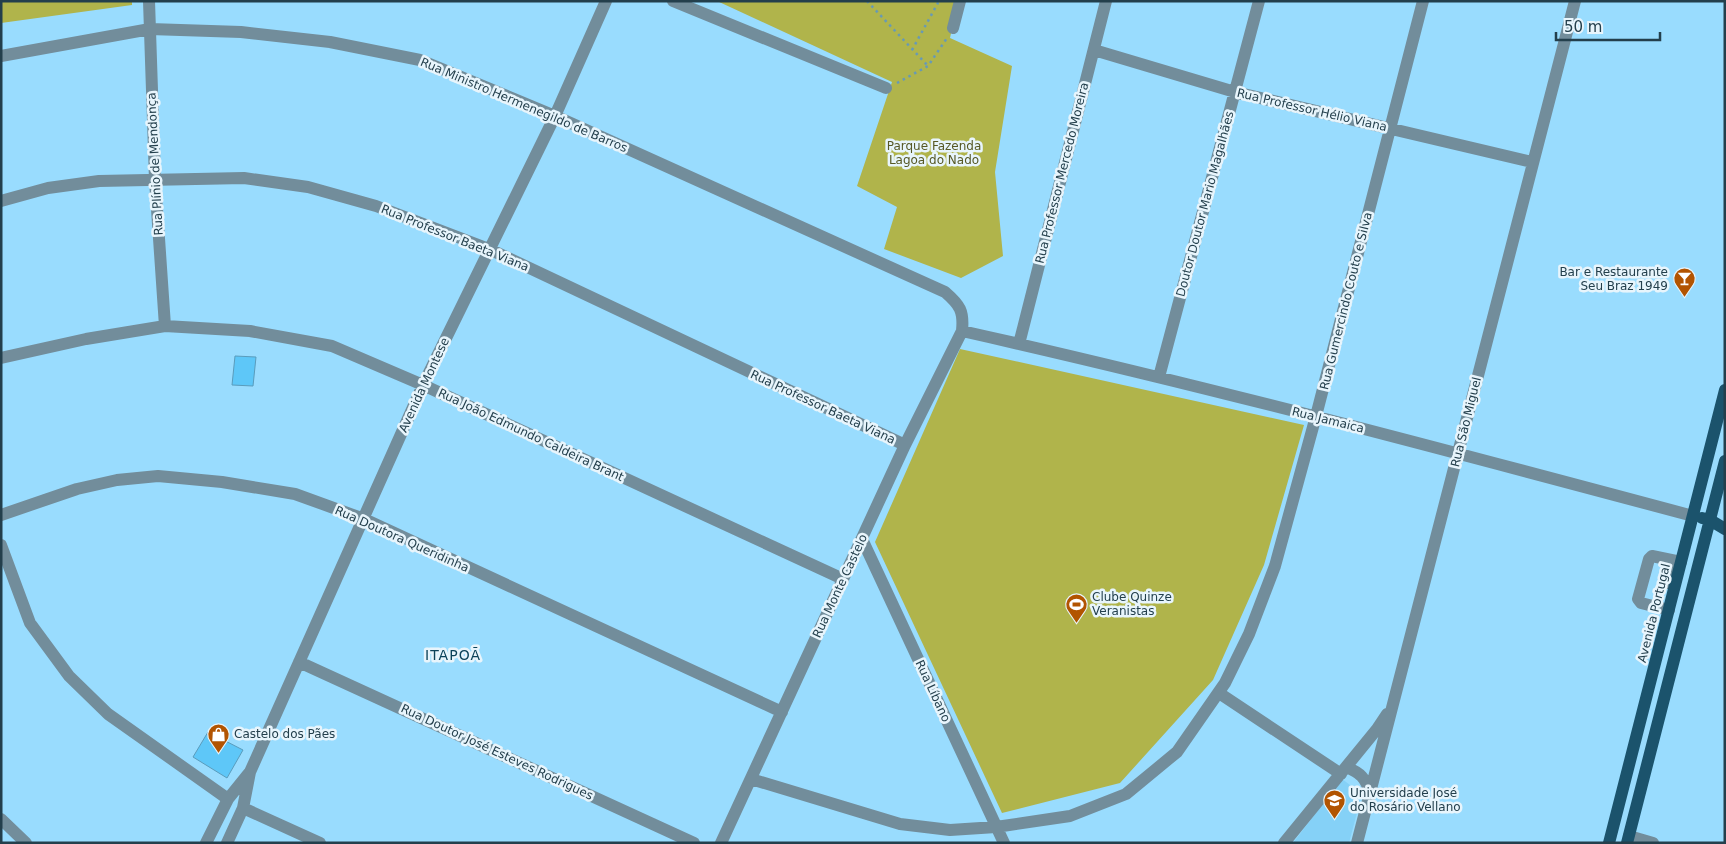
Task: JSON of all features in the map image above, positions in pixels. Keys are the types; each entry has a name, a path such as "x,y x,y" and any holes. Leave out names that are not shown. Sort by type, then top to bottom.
{"main road":[{"name":"Avenida Portugal","path":"1609,843 1669,610 1677,562 1694,516 1725,390"},
{"path":"1628,839 1725,461"},
{"path":"1694,516 1710,520 1725,529"}],"street":[{"name":"Rua Plínio de Mendonça","path":"149,1 155,180 165,326"},
{"name":"Avenida Montese","path":"227,843 243,808 250,772 423,385 556,116 606,1"},
{"path":"673,1 886,88"},
{"path":"953,28 960,1"},
{"name":"Rua Professor Mercedo Moreira","path":"1019,344 1106,1"},
{"name":"Doutor Doutor Mario Magalhães","path":"1159,377 1260,1"},
{"name":"Rua Gumercindo Couto e Silva","path":"751,779 900,824 950,830 996,827 1070,816 1126,794 1177,752 1225,683 1249,634 1275,566 1316,416 1423,1"},
{"name":"Rua São Miguel","path":"1357,843 1575,1"},
{"name":"Rua Ministro Hermenegildo de Barros","path":"1,56 150,29 241,32 320,41 420,60 556,116 945,292 957,302 963,316 962,331"},
{"name":"Rua Professor Hélio Viana","path":"1094,50 1235,92 1532,162"},
{"name":"Rua Professor Baeta Viana","path":"1,201 48,188 99,181 244,178 308,187 376,206 489,249 905,445"},
{"name":"Rua João Edmundo Caldeira Brant","path":"1,358 86,338 165,326 250,331 332,346 423,385 843,579"},
{"name":"Rua Jamaica","path":"962,331 1316,416 1694,516"},
{"name":"Rua Monte Castelo","path":"721,843 905,445 962,331"},
{"name":"Rua Doutora Queridinha","path":"1,516 77,489 118,480 158,476 222,482 295,494 364,519 782,712"},
{"name":"Rua Líbano","path":"862,539 1004,843"},
{"path":"1,545 30,623 69,676 108,714 228,799"},
{"path":"1668,582 1677,562 1652,556 1649,559 1638,599 1641,603 1669,610"},
{"name":"Rua Doutor José Esteves Rodrigues","path":"299,662 694,843"},
{"path":"1219,692 1344,770 1354,770 1365,780 1370,792"},
{"path":"1287,842 1377,729 1394,704"},
{"name":"Avenida Montese","path":"206,843 228,799 250,772"},
{"path":"243,808 320,843"},
{"path":"1,819 26,843"},
{"path":"1628,839 1653,843"}],"path":[{"path":"867,1 928,66"},
{"path":"912,50 939,1"},
{"path":"886,88 928,66 953,28"}],"shaded area":[{"name":"Universidade José do Rosário Vellano","path":"1342,779 1362,794 1349,843 1293,843"}],"green space":[{"path":"1,1 132,1 132,5 1,23"},
{"name":"Parque Fazenda Lagoa do Nado","path":"717,1 958,1 950,38 1012,66 995,172 1003,256 961,278 884,249 897,207 857,186 892,82"},
{"name":"Clube Quinze Veranistas","path":"960,349 1304,425 1264,565 1213,680 1120,783 1002,813 875,542"}],"building":[{"path":"235,356 256,357 253,386 232,385"},
{"name":"Castelo dos Pães","path":"208,732 243,750 227,778 193,757"}],"place":[{"name":"Bar e Restaurante Seu Braz 1949","path":"1684,298"},
{"name":"Clube Quinze Veranistas","path":"1076,623"},
{"name":"Castelo dos Pães","path":"218,753"},
{"name":"Universidade José do Rosário Vellano","path":"1334,819"}],"district":[{"name":"ITAPOÃ","path":"453,655"}]}
